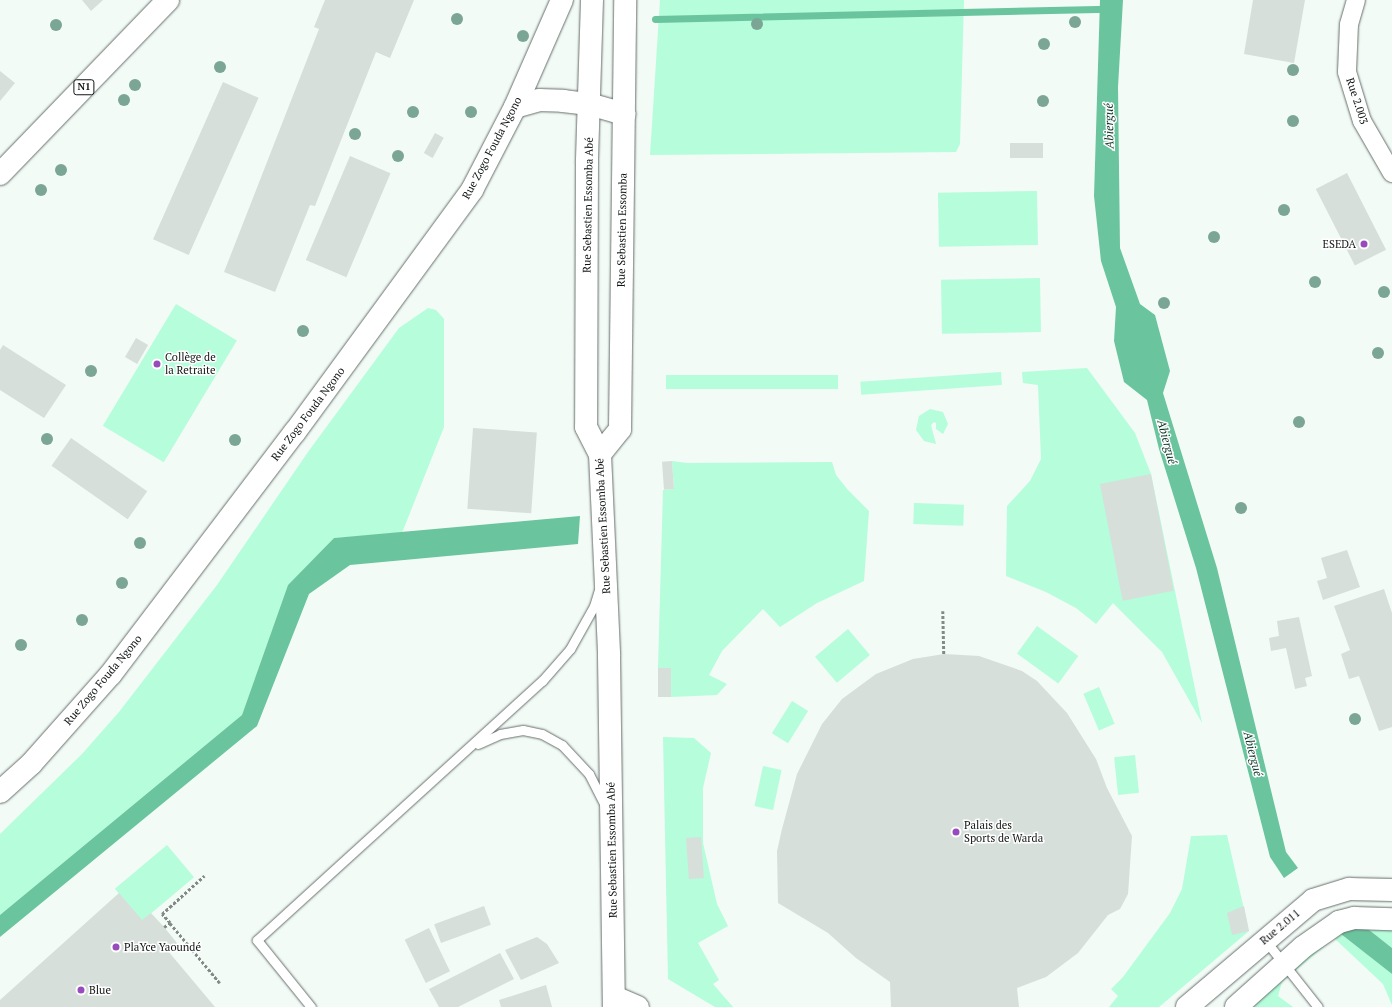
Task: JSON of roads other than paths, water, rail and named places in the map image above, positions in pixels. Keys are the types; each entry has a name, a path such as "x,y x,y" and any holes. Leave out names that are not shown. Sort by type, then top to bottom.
{"main road":[{"name":"N1","path":"0,174 168,0"},
{"name":"Rue Zogo Fouda Ngono","path":"0,792 31,764 111,674 295,432 472,190 515,107 562,0"},
{"name":"Rue Sebastien Essomba Abé","path":"592,0 589,104 586,427 600,454 605,571 614,1002"},
{"name":"Rue Sebastien Essomba","path":"600,454 620,429 622,172 625,114 625,0"},
{"path":"515,107 539,100 589,104 625,114"},
{"name":"Rue 2.011","path":"1187,1007 1313,900 1349,889 1392,890"},
{"path":"1236,1007 1303,947 1339,922 1354,918 1392,919"},
{"path":"614,1002 638,1007"}],"street":[{"name":"Rue 2.003","path":"1356,0 1349,24 1348,72 1362,121 1392,173"}],"lane":[{"path":"311,1007 257,940 542,681 570,649 594,606 605,571"},
{"path":"469,748 500,734 523,730 542,734 562,745 589,774 611,817"},
{"path":"1265,940 1283,965 1318,1007"}],"water":[{"name":"Abiergué","path":"1100,0 1123,0 1118,87 1120,248 1140,304 1155,315 1170,371 1163,393 1217,568 1286,852 1298,868 1284,878 1270,857 1196,568 1159,449 1147,400 1124,382 1114,341 1116,307 1101,261 1094,196"},
{"path":"580,516 578,544 350,565 309,594 257,726 0,937 0,915 242,715 288,585 334,538"},
{"path":"1354,918 1392,948 1392,974 1332,927"}],"waterway":[{"path":"655,19 1109,9"}],"place":[{"name":"ESEDA","path":"1364,244"},
{"name":"Collège de la Retraite","path":"157,364"},
{"name":"Palais des Sports de Warda","path":"956,832"},
{"name":"PlaYce Yaoundé","path":"116,947"},
{"name":"Blue","path":"81,990"}]}
